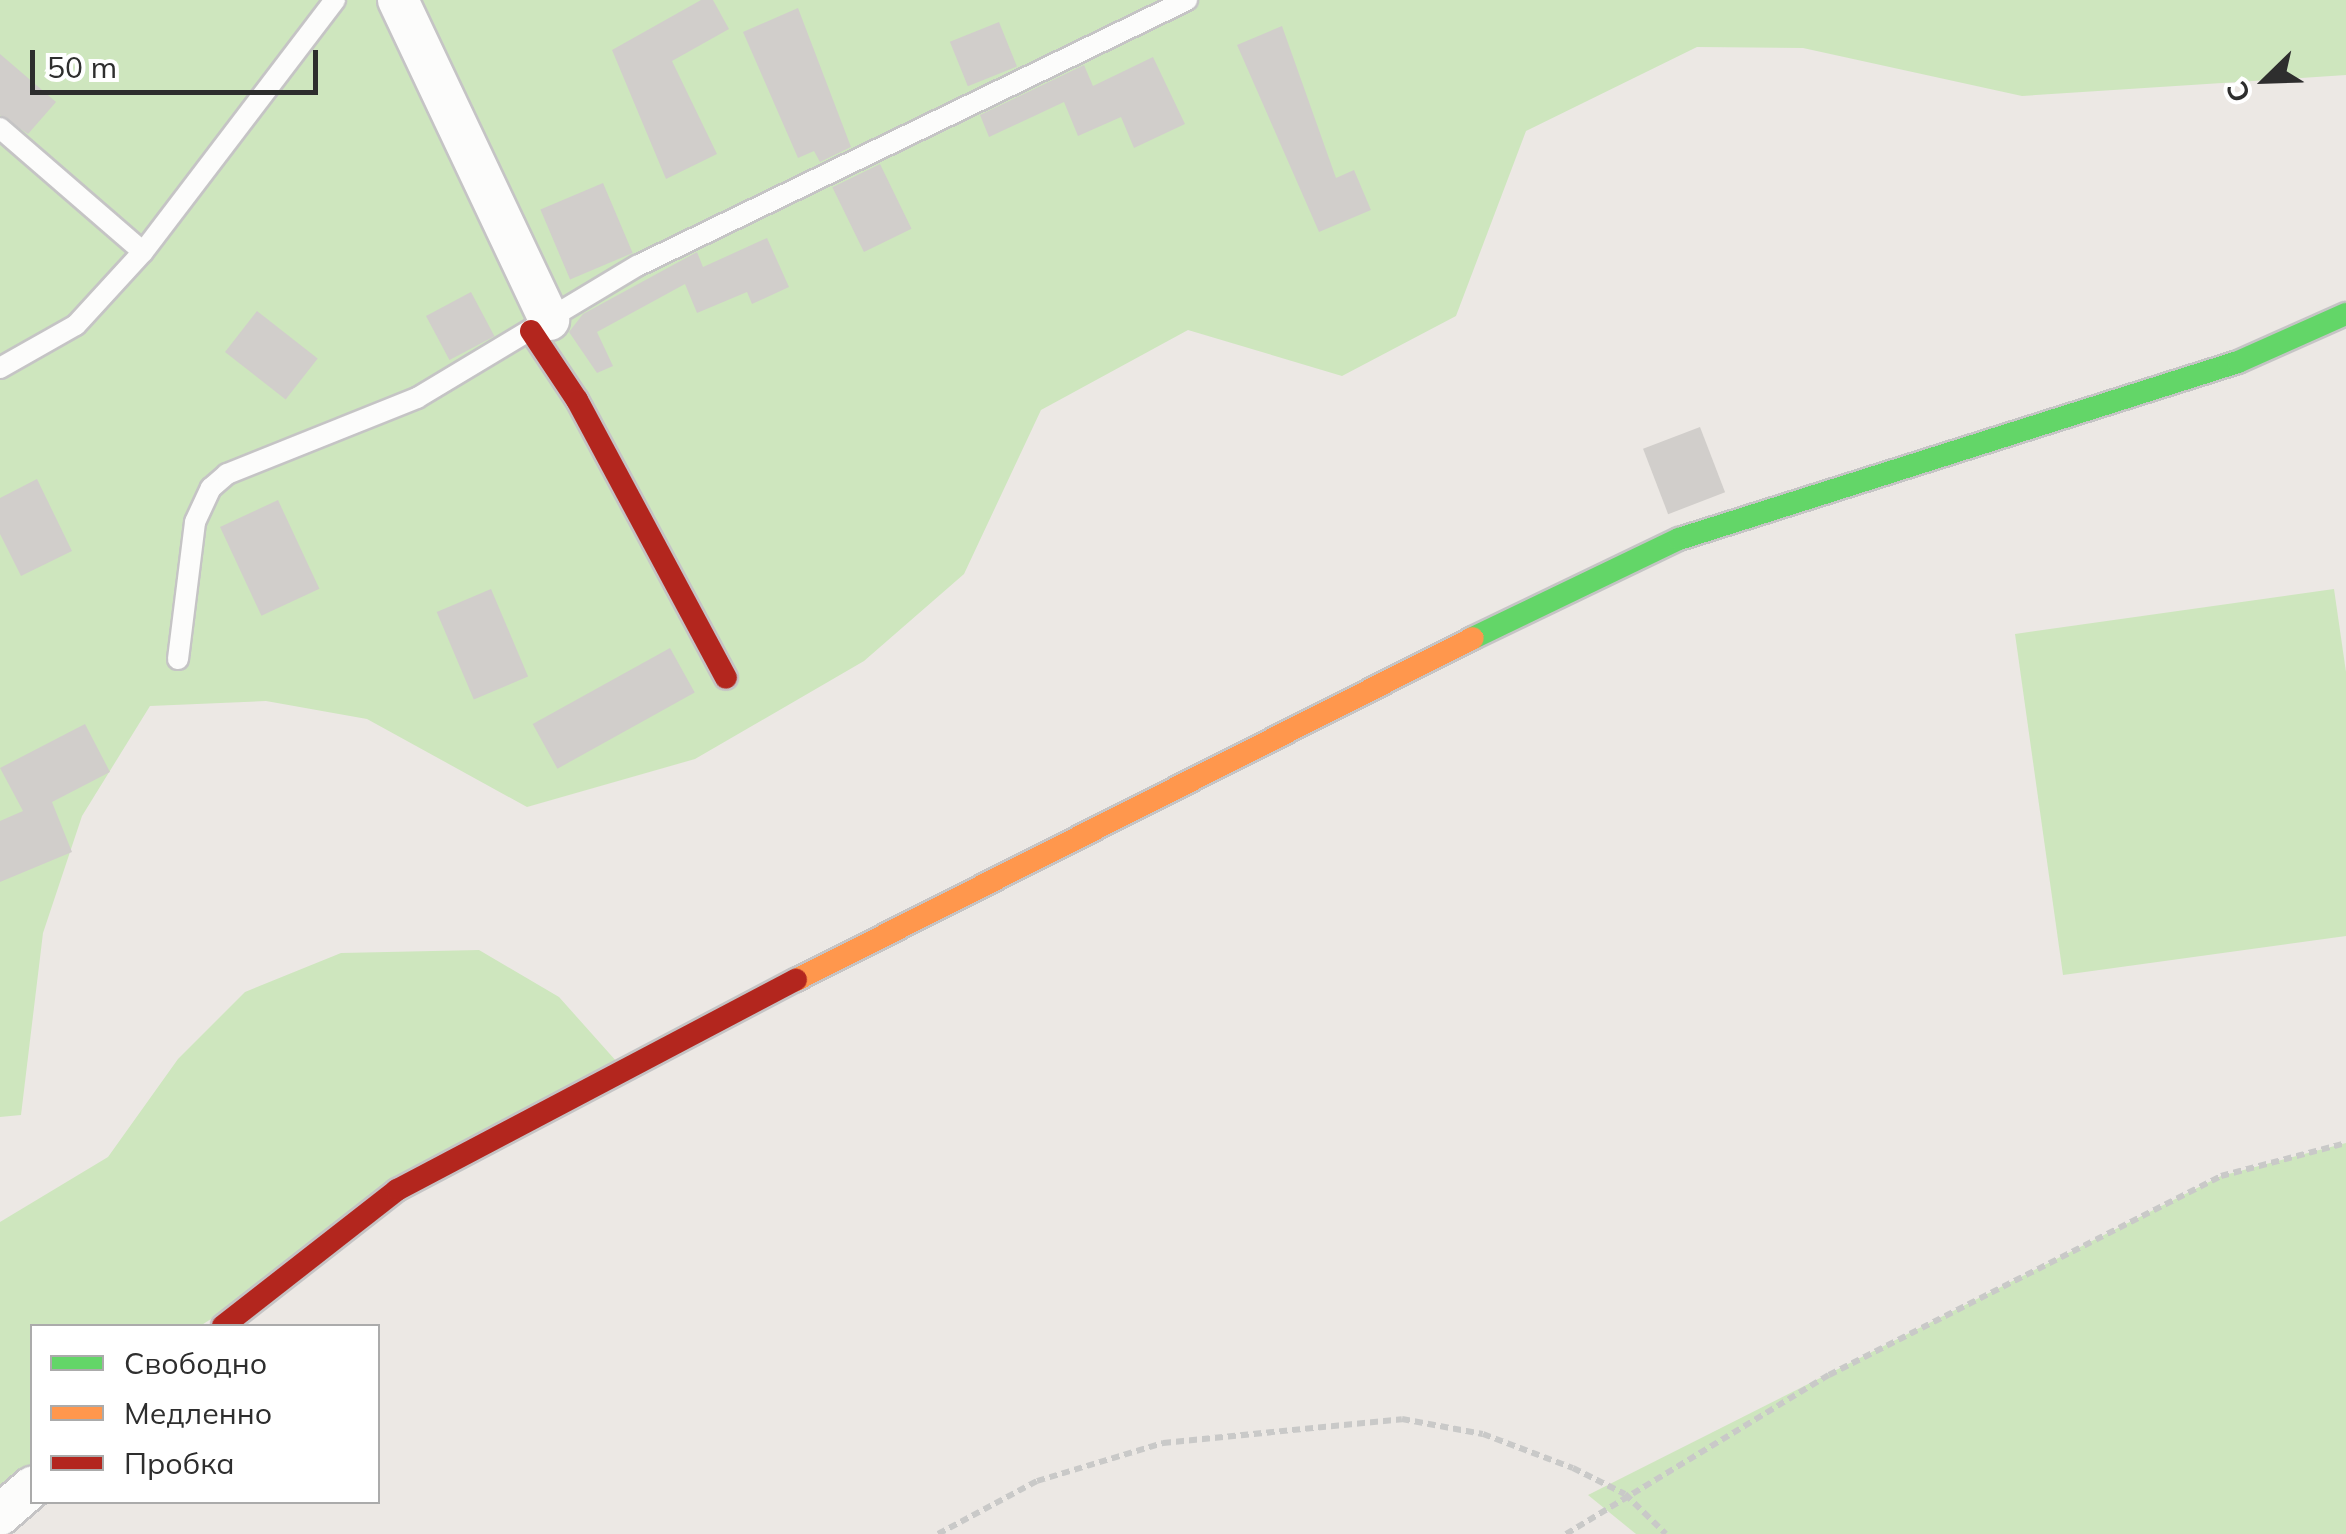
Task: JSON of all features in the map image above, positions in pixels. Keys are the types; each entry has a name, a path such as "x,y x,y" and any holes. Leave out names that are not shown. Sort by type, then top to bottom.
{"street":[{"path":"398,0 540,325 726,678"},
{"path":"226,1324 397,1190 543,1108 1565,591 1679,539 2238,362 2346,314"},
{"path":"0,1515 30,1489"}],"lane":[{"path":"0,368 76,324 143,252 335,0"},
{"path":"178,658 195,522 215,483 262,456 417,398 637,266 907,128 1186,0"},
{"path":"0,128 143,252"}],"path":[{"path":"1566,1534 1625,1494 1829,1375 2221,1176 2346,1143"},
{"path":"938,1534 1037,1482 1163,1443 1334,1421 1402,1419 1483,1434 1625,1494 1666,1534"}],"green space":[{"path":"0,0 2346,0 2346,75 2022,96 1803,48 1697,47 1526,131 1456,316 1342,376 1188,330 1041,410 964,574 864,661 695,759 527,807 367,719 266,701 150,706 82,816 43,933 21,1115 0,1117"},
{"path":"2334,589 2346,672 2346,936 2063,975 2015,634"},
{"path":"479,950 559,997 617,1062 203,1324 30,1324 30,1470 0,1495 0,1222 108,1157 178,1059 245,992 341,953"},
{"path":"2346,1143 2346,1534 1636,1534 1588,1495 2221,1176"}],"building":[{"path":"701,0 713,0 729,29 672,61 717,154 666,179 612,50"},
{"path":"798,8 851,147 820,162 814,151 798,158 743,32"},
{"path":"999,22 1017,67 968,86 950,42"},
{"path":"1282,26 1336,178 1354,170 1371,210 1319,232 1237,45"},
{"path":"0,54 56,102 28,134 0,115"},
{"path":"1153,57 1185,124 1134,148 1121,117 1078,136 1064,102 989,137 980,115 1084,65 1093,86"},
{"path":"880,164 912,229 864,252 832,187"},
{"path":"603,183 633,253 570,280 540,210"},
{"path":"767,238 789,287 752,304 747,292 697,313 685,284 597,332 613,366 597,373 569,332 583,314 697,252 703,267"},
{"path":"471,292 494,336 449,360 426,316"},
{"path":"257,311 318,358 286,399 225,352"},
{"path":"1700,427 1725,492 1668,514 1643,449"},
{"path":"37,479 72,551 21,576 0,534 0,498"},
{"path":"278,500 319,589 261,616 220,527"},
{"path":"491,589 528,676 474,700 437,612"},
{"path":"670,648 695,693 557,769 533,724"},
{"path":"85,724 110,772 52,802 72,852 0,882 0,821 23,811 0,768"}],"traffic: fast":[{"path":"1473,638 1679,539 2238,362 2346,314"}],"traffic: slow":[{"path":"796,980 1473,638"}],"traffic: jam":[{"path":"531,331 577,400 726,678"},
{"path":"226,1324 397,1190 796,980"}]}
